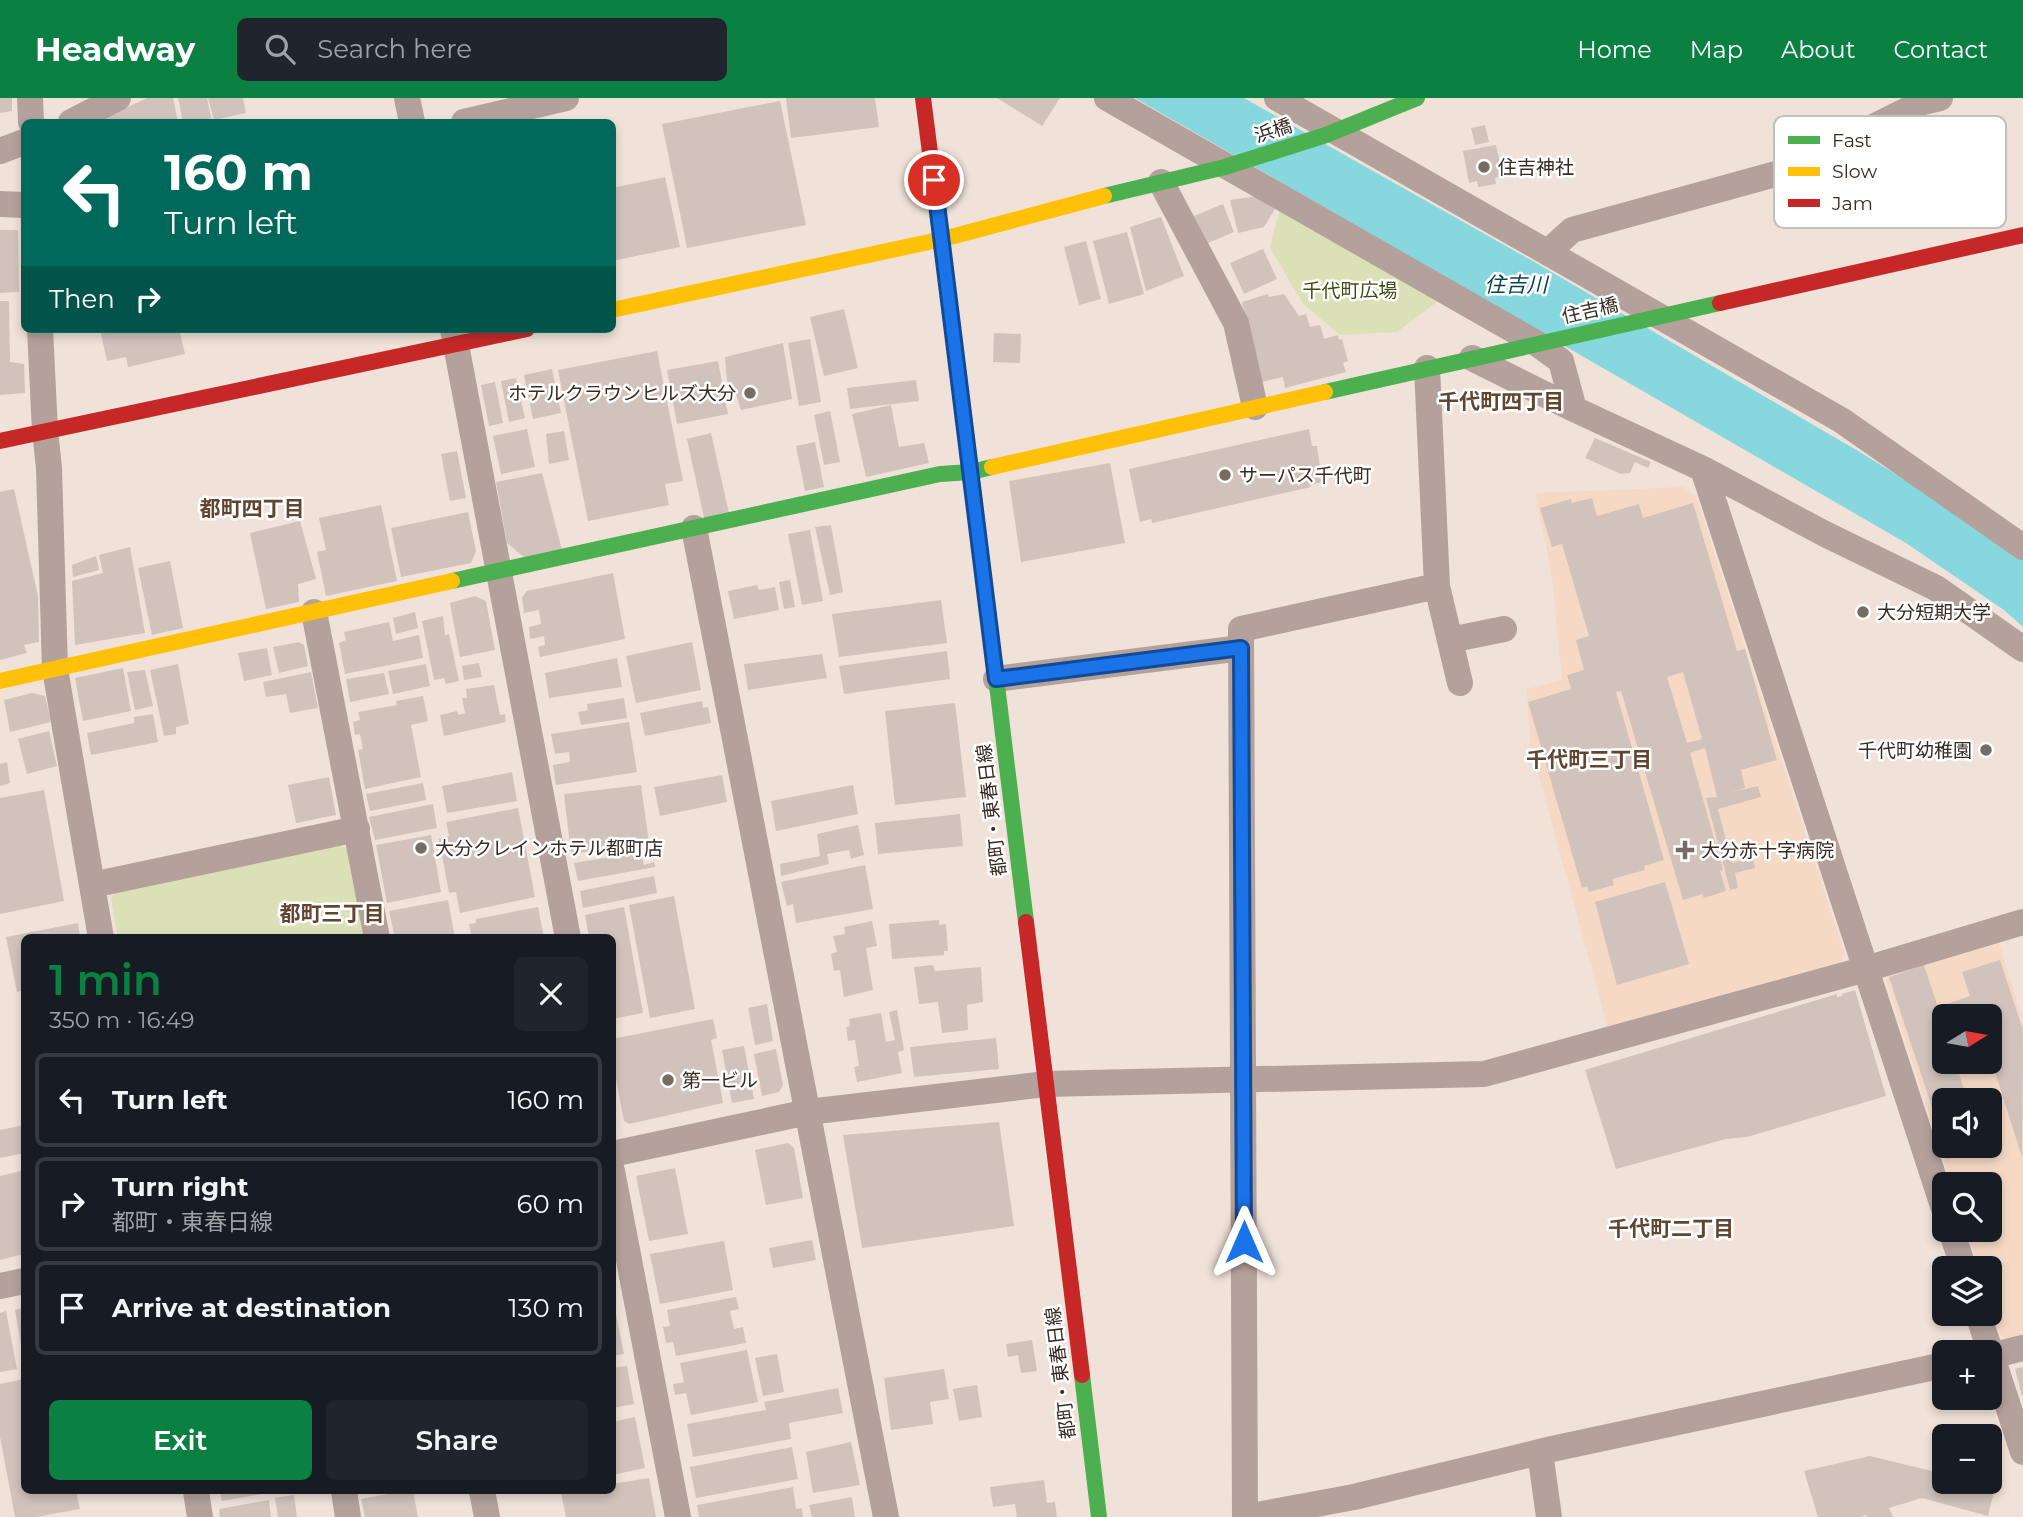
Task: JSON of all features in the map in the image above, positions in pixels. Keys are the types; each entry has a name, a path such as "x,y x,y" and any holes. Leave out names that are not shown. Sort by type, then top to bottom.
{"street":[{"path":"30,98 31,119"},
{"path":"77,119 118,98"},
{"path":"407,98 411,119"},
{"path":"477,119 566,98"},
{"name":"都町・東春日線","path":"923,98 943,239 1098,1517"},
{"path":"1107,98 1540,342 1561,361 1573,410"},
{"path":"1277,98 1331,133 1548,252 1651,317 1841,420 2023,547"},
{"name":"浜橋","path":"616,309 943,239 1229,166 1331,133 1417,98"},
{"path":"1895,116 1923,102 1940,98"},
{"path":"0,150 21,143"},
{"path":"1548,252 1572,230 1774,174"},
{"path":"1161,182 1236,323 1255,407"},
{"path":"0,204 21,205"},
{"name":"住吉橋","path":"0,681 940,474 971,472 2023,235"},
{"path":"40,333 49,468 55,669 100,934"},
{"path":"0,441 454,337 490,333"},
{"path":"454,337 567,934"},
{"path":"1472,358 1573,410 1703,469 1825,534 1936,588 2023,649"},
{"path":"1427,368 1437,586 1460,684"},
{"path":"1703,469 1932,1172"},
{"path":"694,528 886,1517"},
{"path":"1437,586 1241,629 1246,1517 1354,1497 1540,1452 1932,1368"},
{"path":"314,612 376,934"},
{"path":"1450,640 1504,629"},
{"path":"996,679 1241,648"},
{"path":"92,885 357,829"},
{"path":"616,1153 808,1112 1046,1084 1484,1074 1866,969 2023,922"},
{"path":"616,1192 678,1517"},
{"path":"0,1286 21,1282"},
{"path":"2002,1353 2023,1348"},
{"path":"2002,1388 2023,1452"},
{"path":"1540,1452 1549,1517"},
{"path":"196,1494 200,1517"},
{"path":"344,1494 348,1517"},
{"path":"483,1494 487,1517"}],"shaded area":[{"name":"大分赤十字病院","path":"1684,487 1696,497 1845,955 1837,965 1608,1029 1530,744 1527,689 1562,680 1551,569 1535,493"},
{"path":"1998,940 2023,1021 2023,1335 2007,1339 2001,1336 1998,1326 2002,1326 2002,1256 1975,1256 1971,1242 2002,1242 2002,1172 1948,1172 1943,1158 2002,1158 2002,1088 1932,1088 1932,1123 1886,980 1891,970"}],"green space":[{"name":"千代町広場","path":"1281,204 1446,295 1397,332 1340,335 1303,304 1270,248"},
{"path":"339,845 349,850 365,934 117,934 111,899 118,889"}],"water":[{"name":"住吉川","path":"1135,98 1244,98 1536,263 1858,451 1936,499 2023,560 2023,627 2004,610 1906,543"}],"building":[{"path":"0,98 12,98 12,111 0,113"},
{"path":"147,98 173,98 177,119 102,119"},
{"path":"178,98 207,98 211,119 182,119"},
{"path":"208,98 243,98 246,113 214,119"},
{"path":"786,98 875,98 879,127 791,138"},
{"path":"997,98 1060,98 1042,126"},
{"path":"780,101 806,225 687,248 662,124"},
{"path":"1485,125 1489,142 1475,145 1471,128"},
{"path":"1496,145 1503,176 1495,178 1496,184 1478,187 1477,181 1469,183 1463,151"},
{"path":"665,177 680,247 616,260 616,187"},
{"path":"1257,196 1278,204 1264,227 1238,233 1230,200"},
{"path":"1223,204 1234,232 1208,243 1194,216"},
{"path":"1161,217 1184,276 1146,291 1130,227"},
{"path":"0,230 18,230 19,292 0,293"},
{"path":"1127,232 1144,294 1109,304 1093,241"},
{"path":"1086,241 1101,299 1079,305 1064,247"},
{"path":"1263,249 1277,279 1244,294 1230,263"},
{"path":"1268,294 1269,297 1284,294 1299,316 1306,314 1310,327 1320,325 1324,339 1338,335 1339,340 1342,339 1348,361 1343,363 1346,372 1285,388 1283,377 1262,382 1242,302"},
{"path":"0,301 9,301 10,362 24,364 25,393 0,395"},
{"path":"844,309 858,368 824,376 810,317"},
{"path":"101,333 180,333 185,354 128,367 126,357 107,361"},
{"path":"994,333 1021,334 1020,363 993,362"},
{"path":"810,339 821,402 799,406 788,343"},
{"path":"783,343 792,399 741,410 734,388 727,381 725,357"},
{"path":"657,351 683,481 665,484 669,505 588,521 558,370"},
{"path":"718,361 728,414 677,424 667,370"},
{"path":"552,369 561,413 533,419 524,375"},
{"path":"516,378 525,418 509,422 501,381"},
{"path":"916,380 919,401 850,409 847,388"},
{"path":"495,382 503,423 489,426 481,385"},
{"path":"891,405 899,447 924,443 929,463 866,477 852,414"},
{"path":"830,411 840,462 824,465 814,415"},
{"path":"527,429 535,467 501,474 493,436"},
{"name":"サーパス千代町","path":"1309,429 1312,446 1317,446 1322,482 1310,485 1311,487 1152,523 1151,519 1140,522 1129,469"},
{"path":"564,431 569,460 549,464 546,434"},
{"path":"711,433 729,513 704,518 687,439"},
{"path":"1595,438 1651,462 1648,468 1635,462 1630,473 1621,474 1585,458"},
{"path":"815,442 824,487 805,491 796,446"},
{"path":"457,451 466,498 450,501 441,454"},
{"path":"1110,463 1125,543 1021,562 1009,481"},
{"path":"542,473 562,550 525,558 507,543 496,482"},
{"path":"14,489 38,596 39,642 24,645 27,653 0,660 0,492"},
{"path":"1592,498 1597,516 1639,504 1643,518 1693,503 1737,651 1745,649 1777,760 1741,770 1745,788 1732,792 1758,786 1761,797 1718,809 1732,863 1753,857 1755,868 1735,873 1738,888 1730,890 1706,798 1717,797 1705,748 1690,753 1723,870 1720,871 1726,891 1704,898 1702,894 1683,900 1621,691 1616,692 1664,860 1644,866 1645,870 1612,879 1614,885 1589,892 1587,886 1582,888 1528,702 1571,689 1567,675 1584,670 1576,640 1589,636 1562,544 1552,547 1540,508 1571,499 1572,503","holes":["1683,672 1702,739 1687,743 1667,677"]},
{"path":"381,505 397,581 326,596 317,552 326,550 319,518"},
{"path":"468,512 476,551 471,563 401,577 391,528"},
{"path":"300,521 316,579 298,584 299,602 266,609 250,533"},
{"path":"831,525 843,592 830,595 815,527"},
{"path":"810,530 823,601 802,605 788,534"},
{"path":"130,547 145,633 75,645 72,581 103,573 99,555"},
{"path":"96,556 99,570 73,577 72,565"},
{"path":"170,561 183,628 152,635 138,568"},
{"path":"613,573 625,639 540,657 538,647 545,645 544,636 530,639 529,627 541,624 539,610 524,613 522,597 527,591"},
{"path":"790,580 795,607 784,609 779,582"},
{"path":"757,585 759,590 775,587 779,610 734,619 728,591"},
{"path":"475,596 486,601 495,650 460,657 450,603"},
{"path":"941,600 947,643 839,657 832,614"},
{"path":"415,612 418,628 396,634 393,618"},
{"path":"443,616 445,635 449,634 459,681 446,684 444,678 434,680 422,621"},
{"path":"389,622 393,641 419,635 423,658 345,674 339,643 346,640 344,632"},
{"path":"299,642 304,645 308,666 279,673 273,647"},
{"path":"692,642 701,690 636,703 626,656"},
{"path":"267,648 272,675 244,681 238,653"},
{"path":"947,651 950,679 844,694 839,666"},
{"path":"822,654 827,678 748,690 744,664"},
{"path":"617,658 622,687 549,698 545,673"},
{"path":"479,663 482,677 464,680 462,666"},
{"path":"178,664 189,724 176,727 176,734 164,736 150,670"},
{"path":"426,664 430,686 393,694 388,671"},
{"path":"123,668 131,711 83,721 75,678"},
{"path":"145,670 153,706 135,710 127,672"},
{"path":"311,672 318,708 290,713 286,694 266,697 263,682"},
{"path":"384,673 389,694 350,702 346,679"},
{"path":"494,685 500,715 505,714 506,722 444,736 440,715 457,711 459,715 465,713 462,698 467,698 466,689"},
{"path":"32,693 45,696 51,722 10,732 4,700"},
{"path":"423,696 428,721 411,725 421,777 365,789 358,750 363,749 360,734 355,735 353,722 360,720 358,712 397,705 396,701"},
{"path":"624,698 627,718 581,725 578,712 588,710 587,704"},
{"path":"702,701 703,708 708,707 711,723 645,736 640,713"},
{"path":"955,703 966,797 895,805 885,711"},
{"path":"153,714 158,742 91,755 87,733 134,723 134,717"},
{"path":"629,722 637,772 556,785 553,765 570,762 569,752 555,754 551,734"},
{"path":"49,731 57,766 27,774 18,739"},
{"path":"7,762 10,783 0,786 0,764"},
{"path":"512,772 517,801 447,813 442,786"},
{"path":"722,775 727,802 660,816 654,787"},
{"path":"329,777 336,815 296,823 288,785"},
{"path":"423,783 426,800 370,811 366,794"},
{"path":"641,785 649,843 571,854 564,794"},
{"path":"853,785 858,814 776,831 771,801"},
{"path":"44,790 64,901 0,914 0,798"},
{"path":"433,804 437,828 375,840 369,817"},
{"path":"518,808 535,897 460,913 456,892 449,893 439,839 449,836 446,822"},
{"path":"960,814 963,846 878,854 875,823"},
{"path":"858,825 864,855 851,859 849,850 827,854 829,864 781,876 780,864 820,856 817,834"},
{"path":"431,835 441,892 387,903 376,845"},
{"path":"641,852 644,865 654,862 655,867 578,881 574,863"},
{"path":"865,865 873,909 796,923 793,904 787,906 781,882"},
{"path":"654,876 657,893 583,908 580,891"},
{"path":"1665,882 1689,964 1617,985 1595,902"},
{"path":"674,896 695,1009 650,1018 629,905"},
{"path":"448,900 454,934 394,934 389,911"},
{"path":"538,907 543,934 471,934 469,924 476,923 476,919"},
{"path":"624,907 643,1013 616,1018 616,934 588,934 585,915"},
{"path":"939,920 939,925 946,924 948,951 944,951 944,955 892,959 889,924"},
{"path":"872,921 877,946 866,948 873,990 844,997 840,970 834,971 831,954 837,952 833,936 845,934 844,927"},
{"path":"78,923 79,934 21,934"},
{"path":"21,934 21,991 17,992 6,937"},
{"path":"2000,960 2023,1030 2022,1157 1996,1074 2002,1074 2002,1004 1947,1004 1970,996 1962,972"},
{"path":"933,965 935,971 981,967 983,1002 967,1005 968,1030 942,1033 938,1002 919,1004 914,967"},
{"path":"1924,965 1937,1004 1932,1004 1932,1074 1959,1074 1964,1088 1932,1088 1932,1108 1889,977"},
{"path":"1855,990 1886,1096 1747,1137 1726,1139 1616,1169 1585,1070"},
{"path":"767,1004 773,1041 755,1045 748,1008"},
{"path":"897,1010 904,1050 898,1052 902,1073 857,1082 854,1067 859,1066 855,1040 848,1041 846,1027 850,1026 849,1019 881,1013 886,1042 895,1040 889,1012"},
{"name":"第一ビル","path":"713,1019 717,1038 711,1040 723,1103 629,1124 624,1121 616,1078 616,1038"},
{"path":"996,1038 999,1069 914,1077 910,1047"},
{"path":"744,1046 754,1099 732,1103 722,1050"},
{"path":"776,1049 783,1085 779,1092 762,1096 754,1054"},
{"path":"999,1122 1014,1226 862,1248 843,1135"},
{"path":"21,1126 21,1154 0,1158 0,1130"},
{"path":"788,1143 794,1148 803,1198 766,1205 755,1150"},
{"path":"675,1168 688,1234 649,1241 636,1176"},
{"path":"21,1171 21,1255 0,1260 0,1176"},
{"path":"812,1240 816,1260 773,1268 769,1248"},
{"path":"724,1241 733,1290 660,1304 650,1254"},
{"path":"736,1297 739,1309 730,1311 734,1329 743,1327 746,1343 676,1356 673,1342 666,1343 663,1327 670,1326 667,1310"},
{"path":"21,1309 21,1344 15,1310"},
{"path":"6,1311 17,1369 0,1372 0,1313"},
{"path":"616,1314 624,1354 616,1355"},
{"path":"1032,1340 1037,1371 1021,1373 1018,1355 1008,1357 1006,1344"},
{"path":"747,1350 758,1402 691,1415 686,1393 675,1395 673,1384 684,1382 680,1363"},
{"path":"777,1354 784,1392 763,1396 755,1358"},
{"path":"627,1366 634,1404 616,1407 616,1367"},
{"path":"2023,1367 2023,1396 2022,1396 2015,1369"},
{"path":"944,1369 949,1399 930,1402 933,1424 891,1430 884,1378"},
{"path":"21,1380 21,1494 77,1494 80,1509 36,1517 15,1517 0,1437 0,1384"},
{"path":"977,1385 982,1417 959,1421 953,1389"},
{"path":"838,1388 843,1413 789,1423 791,1439 693,1457 687,1424 766,1410 764,1402"},
{"path":"635,1417 645,1468 616,1474 616,1421"},
{"path":"851,1442 860,1485 813,1493 806,1452"},
{"path":"792,1447 798,1479 696,1498 690,1467"},
{"path":"1870,1456 1932,1471 1932,1494 1993,1494 1988,1516 1922,1498 1889,1508 1893,1517 1818,1517 1804,1471"},
{"path":"649,1478 656,1517 566,1517 561,1494 616,1494 616,1483"},
{"path":"1044,1480 1047,1503 1055,1502 1057,1517 1017,1517 1015,1504 993,1507 990,1487"},
{"path":"793,1487 796,1509 802,1508 803,1517 699,1517 697,1505"},
{"path":"221,1494 261,1494 222,1501"},
{"path":"388,1494 414,1494 418,1517 365,1517 361,1499"},
{"path":"294,1495 297,1517 278,1517 275,1498"},
{"path":"852,1497 855,1517 812,1517 809,1505"},
{"path":"269,1500 271,1517 220,1517 219,1509"}],"traffic: fast":[{"path":"1104,196 1225,167 1326,135 1417,98"},
{"path":"1325,392 1720,303"},
{"path":"452,581 940,474 971,472 992,467"},
{"path":"972,481 1026,922"},
{"path":"1082,1375 1099,1517"}],"traffic: slow":[{"path":"616,309 943,239 1104,196"},
{"path":"992,467 1325,392"},
{"path":"0,681 452,581"}],"traffic: jam":[{"path":"923,98 972,481"},
{"path":"1720,303 2023,235"},
{"path":"0,441 508,333"},
{"path":"1026,922 1082,1375"}],"place":[{"name":"住吉神社","path":"1484,167"},
{"name":"ホテルクラウンヒルズ大分","path":"750,393"},
{"name":"サーパス千代町","path":"1225,475"},
{"name":"大分短期大学","path":"1863,612"},
{"name":"千代町幼稚園","path":"1986,750"},
{"name":"大分クレインホテル都町店","path":"421,848"},
{"name":"大分赤十字病院","path":"1685,850"},
{"name":"第一ビル","path":"668,1080"}],"district":[{"name":"千代町四丁目","path":"1501,402"},
{"name":"都町四丁目","path":"252,509"},
{"name":"千代町三丁目","path":"1589,760"},
{"name":"都町三丁目","path":"332,914"},
{"name":"千代町二丁目","path":"1671,1229"}],"route":[{"path":"934,180 996,679 1241,648 1244,1242"}]}
